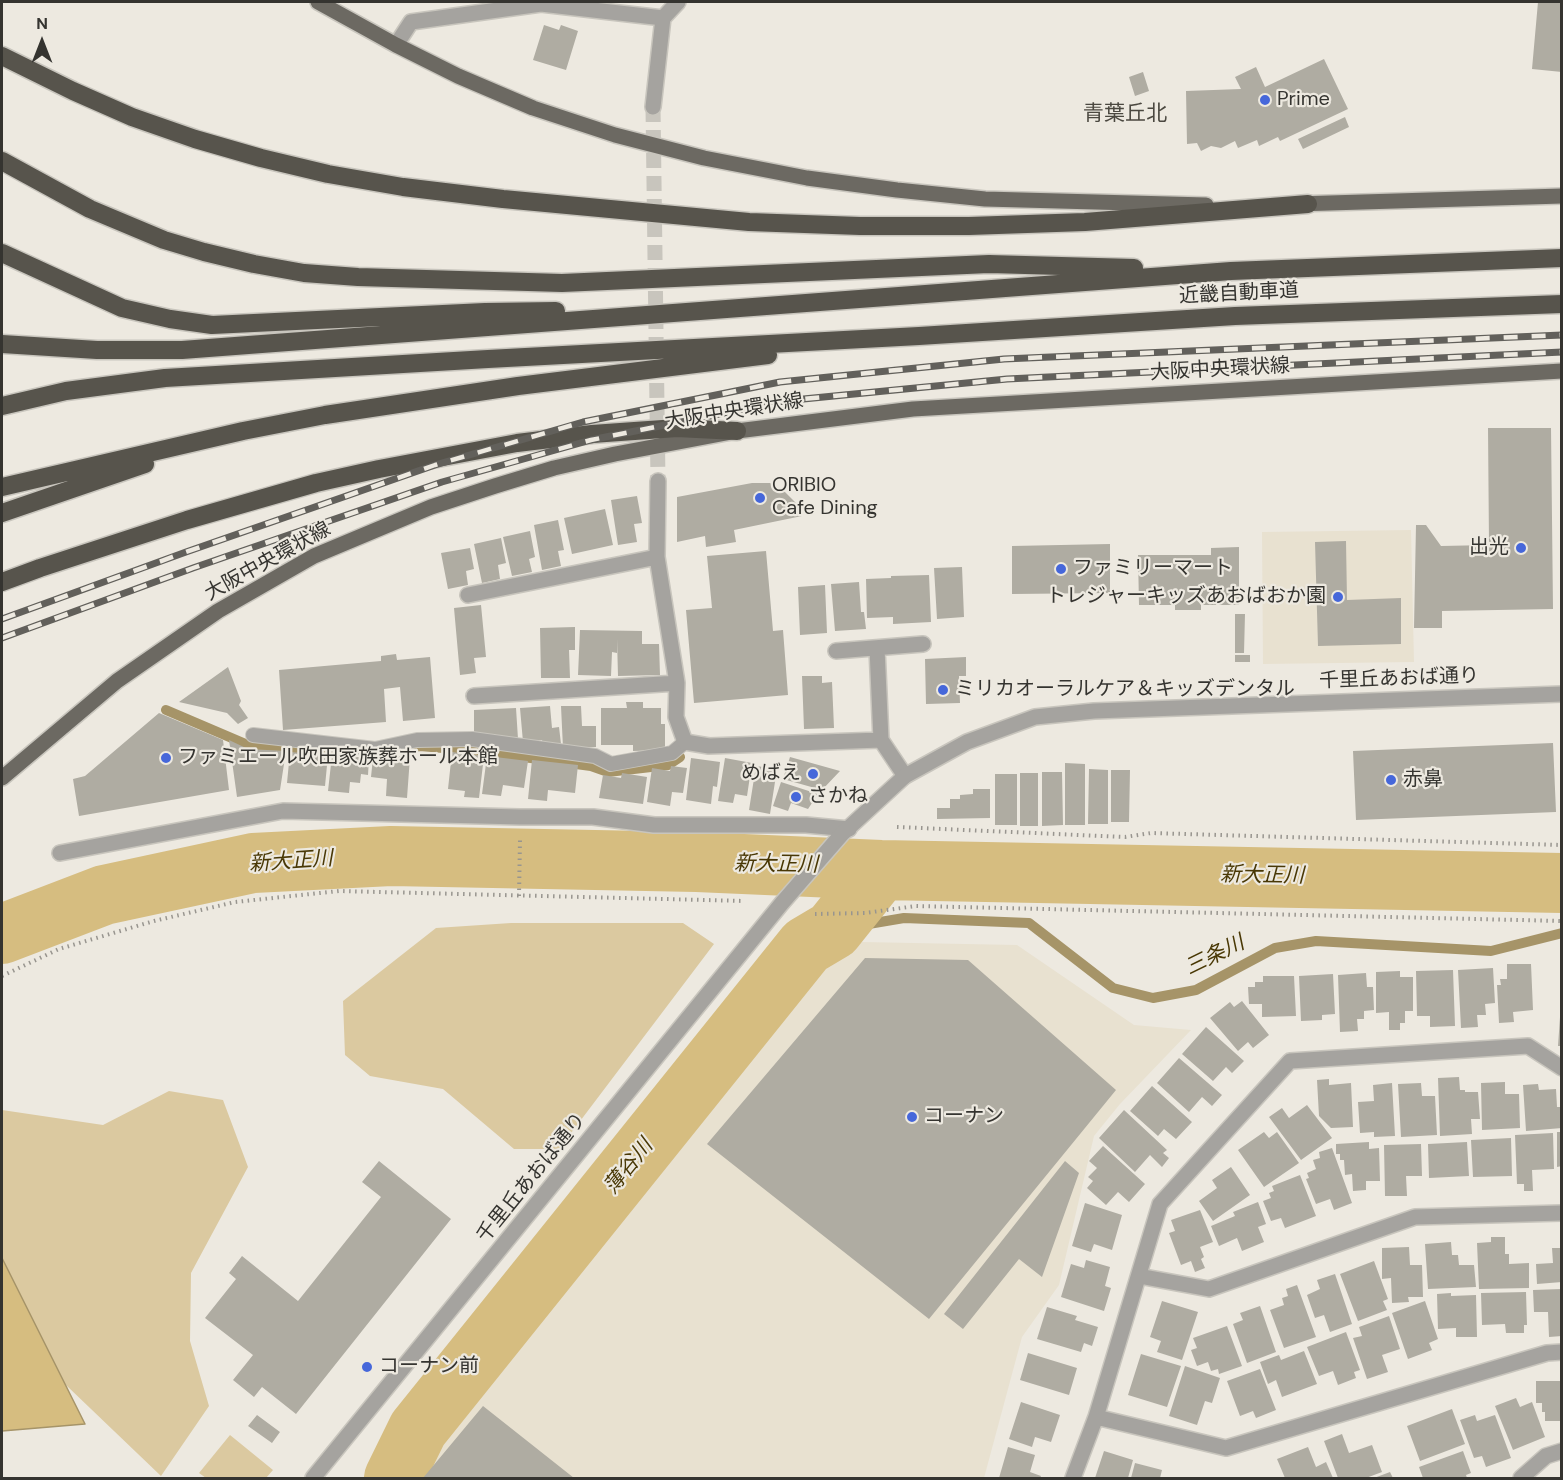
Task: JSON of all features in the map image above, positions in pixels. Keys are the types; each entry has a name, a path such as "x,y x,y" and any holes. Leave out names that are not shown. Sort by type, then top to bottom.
{"highway":[{"path":"2,56 74,92 132,117 195,139 261,158 328,174 392,185 503,199 749,222 860,226 969,226 1085,222 1308,204"},
{"path":"2,161 90,209 164,240 224,257 304,273 358,277 562,283 989,264 1231,271"},
{"path":"2,253 122,308 170,319 212,325 485,312 731,308"},
{"name":"近畿自動車道","path":"1231,271 1562,258"},
{"path":"2,344 97,350 182,350 1231,271"},
{"name":"近畿自動車道","path":"919,336 1223,317 1562,304"},
{"path":"2,406 66,391 165,378 919,336"},
{"path":"2,487 243,430 325,415 518,386 919,336"},
{"path":"2,582 40,567 187,520 316,483 390,466 517,443 592,434 677,428 736,431"},
{"path":"2,513 243,430"}],"main road":[{"path":"318,2 458,76 533,108 615,135 704,158 807,178 985,199 1191,205 1308,204 1562,196"},
{"name":"大阪中央環状線","path":"2,778 117,681 218,611 314,556 431,507 554,468 736,431 913,409 1562,371"}],"street":[{"path":"653,107 663,18 678,2"},
{"path":"396,45 411,22 541,4 663,18"},
{"path":"658,481 657,557 677,683 676,717 685,742 709,746 881,740"},
{"path":"468,595 657,557"},
{"path":"836,651 923,644"},
{"path":"877,648 881,740 905,776"},
{"path":"474,696 677,683"},
{"name":"千里丘あおば通り","path":"313,1479 782,903 845,831 905,776 967,742 1035,717 1094,711 1562,694"},
{"path":"60,853 283,811 593,817 654,825 806,825 845,831"},
{"path":"1073,1479 1096,1418 1160,1204 1290,1061 1528,1046 1562,1068"},
{"path":"1139,1276 1209,1289 1415,1217 1562,1213"},
{"path":"1096,1418 1226,1448 1547,1353 1562,1352"},
{"path":"1521,1479 1546,1456 1562,1451"}],"lane":[{"path":"253,735 375,749 417,740 472,739 595,756 611,764 672,753 685,742"}],"path":[{"path":"519,896 520,817"},
{"path":"897,827 1125,837 1151,833 1562,845"},
{"path":"2,976 59,949 154,921 235,902 339,891 745,901"},
{"path":"815,914 865,913 916,906 1562,921"}],"shaded area":[{"name":"トレジャーキッズあおばおか園","path":"1411,530 1414,662 1263,664 1262,532"},
{"path":"511,923 683,923 714,944 559,1149 514,1149 443,1089 370,1076 345,1055 343,1001 436,928"},
{"path":"862,942 1017,945 1134,1025 1191,1030 1120,1104 1094,1136 1059,1285 1022,1337 984,1478 406,1478 536,1312 836,956"},
{"path":"169,1091 223,1100 248,1167 191,1273 190,1341 209,1406 161,1476 44,1364 2,1260 2,1110 103,1125"},
{"path":"2,1258 85,1424 2,1431"},
{"path":"230,1435 273,1470 266,1478 206,1478 199,1473"}],"building":[{"path":"1538,2 1562,2 1562,72 1532,69"},
{"path":"544,25 559,30 561,25 578,31 566,70 533,60"},
{"name":"Prime","path":"1324,59 1348,109 1280,141 1278,137 1259,146 1257,140 1238,148 1235,141 1221,148 1211,146 1201,151 1197,143 1187,144 1186,91 1241,89 1235,77 1256,67 1265,87"},
{"path":"1143,72 1149,91 1135,96 1129,77"},
{"path":"1345,117 1349,127 1303,149 1298,139"},
{"path":"1488,428 1551,428 1553,609 1442,611 1442,628 1414,628 1416,525 1426,525 1441,546 1489,545"},
{"path":"752,483 770,483 784,491 797,504 802,516 734,530 736,542 706,547 705,536 677,542 677,497"},
{"path":"637,496 642,523 634,524 637,542 618,545 611,500"},
{"path":"605,509 613,545 572,554 564,518"},
{"path":"558,520 564,550 558,551 561,566 542,570 534,525"},
{"path":"530,531 535,557 529,559 532,572 512,576 503,537"},
{"path":"501,538 506,563 498,565 500,579 482,583 474,544"},
{"path":"1346,541 1347,600 1401,598 1401,644 1318,646 1315,542"},
{"name":"ファミリーマート","path":"1110,544 1110,593 1012,594 1012,546"},
{"path":"1239,547 1239,605 1201,605 1201,610 1175,610 1175,605 1139,605 1138,555 1211,555 1211,548"},
{"path":"470,548 474,569 466,571 468,585 448,589 441,553"},
{"path":"766,551 773,631 783,630 788,695 694,703 686,610 712,608 707,556"},
{"path":"962,567 964,617 937,619 934,568"},
{"path":"929,575 931,622 893,624 893,617 867,618 866,579"},
{"path":"859,582 861,612 864,612 866,629 835,631 831,584"},
{"path":"825,585 827,633 800,635 798,587"},
{"path":"481,605 486,657 474,658 476,673 460,675 454,608"},
{"path":"1235,614 1245,614 1244,653 1235,653"},
{"path":"575,627 575,650 569,650 570,678 541,678 540,628"},
{"path":"580,630 642,631 642,644 659,644 660,675 618,676 617,639 617,653 612,652 611,676 578,675"},
{"path":"396,654 397,660 430,657 435,718 403,721 400,687 384,689 386,722 283,730 279,670 381,661 381,656"},
{"path":"1235,655 1250,655 1250,662 1235,662"},
{"name":"ミリカオーラルケア＆キッズデンタル","path":"966,657 966,676 959,676 960,703 926,704 925,659"},
{"path":"228,667 241,701 239,705 248,718 238,724 227,713 179,702"},
{"path":"802,676 822,676 822,683 832,682 834,728 804,729"},
{"path":"626,702 643,702 643,708 661,708 661,724 665,724 665,750 633,751 633,745 601,745 601,708 627,708"},
{"path":"550,706 552,728 559,727 561,744 543,745 542,740 523,742 520,708"},
{"path":"561,706 581,706 582,726 596,726 596,747 563,748"},
{"path":"516,708 518,739 474,737 474,710"},
{"name":"ファミエール吹田家族葬ホール本館","path":"159,713 223,740 229,790 79,816 73,779 85,776"},
{"path":"229,740 248,749 286,751 280,790 237,797"},
{"path":"1553,743 1556,812 1356,820 1353,751"},
{"path":"290,752 328,755 325,786 287,783"},
{"path":"452,752 484,756 479,798 464,797 465,791 448,789"},
{"path":"332,755 369,758 368,775 361,774 360,783 350,782 349,793 328,791"},
{"path":"392,756 410,757 407,798 386,796 387,779 371,777 373,758 392,759"},
{"path":"487,756 528,761 524,788 503,785 501,796 482,794"},
{"path":"790,757 840,771 822,790 783,779"},
{"path":"691,758 720,762 717,787 713,786 711,804 686,800"},
{"path":"725,758 752,763 747,796 735,794 733,803 718,801"},
{"path":"532,760 578,765 575,793 548,790 547,801 528,799"},
{"path":"1065,763 1085,764 1085,825 1065,825"},
{"path":"671,766 687,768 683,793 672,792 670,806 647,802 652,768 670,771"},
{"path":"756,766 777,769 770,814 749,810"},
{"path":"1089,769 1108,770 1108,824 1088,824"},
{"path":"1111,770 1130,770 1129,822 1111,822"},
{"path":"1042,772 1062,772 1063,825 1042,826"},
{"path":"622,773 647,777 643,804 599,798 603,775 621,778"},
{"path":"1020,773 1038,773 1038,826 1020,826"},
{"path":"995,774 1017,774 1017,825 995,825"},
{"path":"781,782 818,794 808,809 791,803 788,811 773,806"},
{"path":"973,789 990,789 990,818 937,819 937,808 950,808 950,799 960,799 960,795 973,794"},
{"name":"コーナン","path":"865,958 968,960 1116,1090 929,1319 707,1144"},
{"path":"1507,964 1531,964 1533,1010 1513,1012 1514,1022 1499,1023 1497,985 1501,985 1500,979 1507,979"},
{"path":"1493,968 1495,1003 1485,1004 1486,1015 1477,1015 1478,1027 1461,1028 1458,970"},
{"path":"1453,970 1455,1026 1430,1027 1430,1016 1417,1016 1416,971"},
{"path":"1400,971 1400,977 1413,977 1413,1011 1405,1011 1405,1023 1400,1023 1400,1030 1389,1030 1389,1012 1376,1013 1376,972"},
{"path":"1366,973 1367,987 1373,987 1374,1010 1364,1011 1364,1019 1357,1019 1358,1031 1340,1032 1338,975"},
{"path":"1333,974 1335,1014 1322,1015 1322,1020 1301,1021 1299,976"},
{"path":"1263,976 1294,976 1296,1016 1262,1017 1262,1004 1249,1004 1248,987 1255,987 1255,982 1263,982"},
{"path":"1242,1001 1269,1035 1253,1048 1248,1042 1238,1051 1210,1018 1230,1002 1234,1007"},
{"path":"1560,1017 1562,1017 1562,1046 1558,1046"},
{"path":"1206,1027 1244,1061 1232,1073 1226,1067 1213,1081 1182,1054"},
{"path":"1179,1058 1222,1095 1212,1106 1202,1097 1189,1112 1157,1083"},
{"path":"1459,1077 1460,1090 1478,1092 1480,1119 1471,1119 1472,1134 1440,1136 1438,1078"},
{"path":"1329,1079 1329,1085 1351,1083 1353,1127 1331,1128 1319,1116 1317,1080"},
{"path":"1505,1082 1505,1094 1519,1094 1520,1128 1482,1130 1481,1083"},
{"path":"1392,1083 1395,1136 1374,1137 1374,1132 1360,1133 1358,1102 1374,1101 1373,1085"},
{"path":"1421,1083 1422,1096 1435,1096 1437,1135 1401,1137 1398,1084"},
{"path":"1538,1084 1539,1090 1556,1089 1557,1107 1562,1107 1562,1128 1526,1131 1523,1085"},
{"path":"1152,1086 1192,1122 1176,1139 1164,1129 1158,1136 1130,1111"},
{"path":"1307,1105 1332,1138 1301,1160 1269,1117 1282,1108 1289,1118"},
{"path":"1124,1110 1167,1150 1163,1153 1169,1158 1162,1167 1150,1155 1135,1172 1099,1138"},
{"path":"1264,1132 1269,1138 1277,1132 1299,1163 1264,1187 1238,1150"},
{"path":"1557,1132 1562,1132 1562,1166 1557,1167"},
{"path":"1553,1133 1554,1169 1532,1170 1533,1191 1524,1191 1524,1184 1517,1184 1515,1135"},
{"path":"1511,1138 1512,1176 1473,1177 1471,1140"},
{"path":"1369,1142 1369,1149 1379,1148 1380,1181 1366,1181 1366,1190 1353,1191 1352,1174 1345,1175 1344,1160 1340,1160 1340,1154 1336,1154 1336,1144"},
{"path":"1467,1142 1469,1176 1429,1178 1428,1144"},
{"path":"1421,1144 1422,1176 1406,1176 1407,1196 1385,1196 1384,1145"},
{"path":"1103,1146 1145,1184 1129,1202 1118,1192 1106,1205 1087,1188 1093,1181 1088,1177 1097,1168 1089,1161"},
{"path":"1332,1148 1352,1203 1334,1210 1330,1199 1316,1204 1306,1179 1309,1178 1307,1173 1316,1169 1313,1160 1320,1158 1319,1152"},
{"path":"379,1161 451,1219 296,1414 262,1387 254,1397 233,1380 253,1355 205,1318 236,1279 229,1273 242,1256 298,1301 381,1197 362,1182"},
{"path":"1065,1161 1079,1173 1042,1277 1019,1259 963,1329 944,1314"},
{"path":"1231,1167 1250,1195 1213,1221 1199,1201 1217,1188 1212,1180"},
{"path":"1300,1175 1316,1216 1285,1228 1281,1218 1271,1221 1263,1201 1271,1198 1269,1193 1274,1191 1272,1186"},
{"path":"1258,1202 1266,1224 1258,1227 1264,1242 1242,1251 1237,1238 1219,1246 1211,1226 1235,1216 1233,1212"},
{"path":"1085,1203 1122,1215 1112,1250 1094,1244 1091,1252 1072,1246"},
{"path":"1200,1210 1213,1242 1200,1247 1204,1257 1201,1259 1205,1268 1195,1272 1191,1261 1181,1265 1169,1233 1175,1231 1171,1220"},
{"path":"1491,1237 1505,1237 1505,1254 1509,1254 1509,1264 1529,1263 1529,1288 1479,1289 1477,1243 1491,1242"},
{"path":"1451,1242 1452,1255 1458,1255 1459,1265 1474,1265 1476,1287 1428,1289 1425,1244"},
{"path":"1409,1247 1410,1265 1422,1265 1423,1297 1408,1297 1409,1302 1392,1303 1391,1278 1382,1279 1382,1248"},
{"path":"1552,1248 1562,1248 1562,1282 1537,1284 1536,1264 1553,1263"},
{"path":"1086,1260 1110,1267 1105,1286 1111,1288 1104,1311 1061,1297 1071,1264 1084,1268"},
{"path":"1374,1261 1388,1299 1383,1301 1387,1310 1358,1321 1340,1274"},
{"path":"1335,1274 1352,1324 1330,1332 1324,1315 1315,1318 1307,1295 1320,1289 1317,1280"},
{"path":"1297,1285 1316,1337 1284,1348 1270,1310 1284,1305 1282,1298 1288,1296 1286,1289"},
{"path":"1562,1289 1562,1336 1549,1337 1548,1312 1534,1312 1533,1290"},
{"path":"1526,1292 1527,1325 1524,1325 1524,1333 1506,1333 1505,1324 1482,1325 1481,1293"},
{"path":"1451,1293 1451,1296 1476,1295 1477,1337 1456,1337 1456,1328 1438,1329 1437,1294"},
{"path":"1162,1301 1198,1312 1182,1360 1157,1352 1161,1341 1150,1337"},
{"path":"1425,1301 1438,1339 1429,1343 1432,1350 1408,1359 1392,1313"},
{"path":"1260,1306 1276,1352 1247,1363 1233,1324 1243,1320 1240,1313"},
{"path":"1047,1307 1077,1316 1075,1320 1098,1327 1092,1346 1084,1343 1081,1352 1037,1339"},
{"path":"1389,1316 1400,1349 1382,1355 1388,1372 1367,1379 1353,1338 1362,1336 1359,1327"},
{"path":"1227,1326 1242,1366 1219,1374 1218,1369 1211,1371 1208,1362 1197,1366 1191,1350 1197,1348 1193,1338"},
{"path":"1346,1332 1360,1370 1354,1372 1356,1378 1338,1385 1333,1371 1319,1376 1307,1347"},
{"path":"1304,1351 1317,1384 1282,1397 1276,1380 1268,1384 1260,1362 1279,1355 1281,1360"},
{"path":"1028,1353 1077,1368 1069,1395 1020,1380"},
{"path":"1141,1354 1181,1366 1167,1407 1128,1395"},
{"path":"1185,1366 1220,1378 1212,1403 1205,1401 1197,1425 1169,1416"},
{"path":"1260,1369 1276,1410 1256,1418 1253,1411 1240,1416 1227,1381"},
{"path":"1536,1381 1562,1381 1562,1421 1545,1421 1542,1403 1536,1403"},
{"path":"1516,1398 1520,1407 1532,1402 1545,1437 1513,1450 1495,1406"},
{"path":"1021,1402 1060,1415 1051,1442 1035,1437 1032,1447 1009,1439"},
{"path":"483,1406 574,1478 423,1478"},
{"path":"1452,1409 1465,1444 1420,1461 1407,1426"},
{"path":"257,1415 280,1432 272,1443 248,1426"},
{"path":"1475,1415 1477,1421 1495,1415 1511,1458 1486,1467 1482,1456 1474,1458 1460,1420"},
{"path":"1342,1434 1349,1453 1372,1445 1382,1472 1366,1478 1338,1478 1324,1441"},
{"path":"1008,1447 1035,1455 1030,1472 1041,1476 1040,1478 999,1478"},
{"path":"1308,1447 1316,1467 1326,1462 1333,1478 1285,1478 1277,1459"},
{"path":"1104,1451 1133,1460 1128,1478 1095,1478"},
{"path":"1463,1451 1471,1473 1466,1475 1467,1478 1423,1478 1419,1467"},
{"path":"1135,1463 1162,1470 1160,1478 1131,1478"},
{"path":"1390,1472 1393,1478 1374,1478"}],"waterway":[{"path":"166,710 248,745 350,752"},
{"path":"414,747 478,751 591,766 608,772 668,765 680,757"},
{"name":"新大正川","path":"2,934 104,895 253,863 391,856 697,862 881,870 1562,883"},
{"name":"薄谷川","path":"394,1478 418,1429 806,946 833,930 881,870"},
{"name":"三条川","path":"833,930 904,918 1029,923 1113,988 1153,998 1196,990 1275,948 1316,941 1491,951 1562,933"}],"tunnel":[{"path":"653,107 658,481"}],"railway":[{"path":"2,619 435,465 583,422 780,382 1004,359 1562,335"},
{"path":"2,638 193,568 442,482 591,440 783,401 1007,379 1562,352"}],"place":[{"name":"Prime","path":"1265,100"},
{"name":"ORIBIO Cafe Dining","path":"760,498"},
{"name":"出光","path":"1521,548"},
{"name":"ファミリーマート","path":"1061,569"},
{"name":"トレジャーキッズあおばおか園","path":"1338,597"},
{"name":"ミリカオーラルケア＆キッズデンタル","path":"943,690"},
{"name":"ファミエール吹田家族葬ホール本館","path":"166,758"},
{"name":"めばえ","path":"813,774"},
{"name":"赤鼻","path":"1391,780"},
{"name":"さかね","path":"796,797"},
{"name":"コーナン","path":"912,1117"},
{"name":"コーナン前","path":"367,1367"}],"district":[{"name":"青葉丘北","path":"1125,114"}]}
